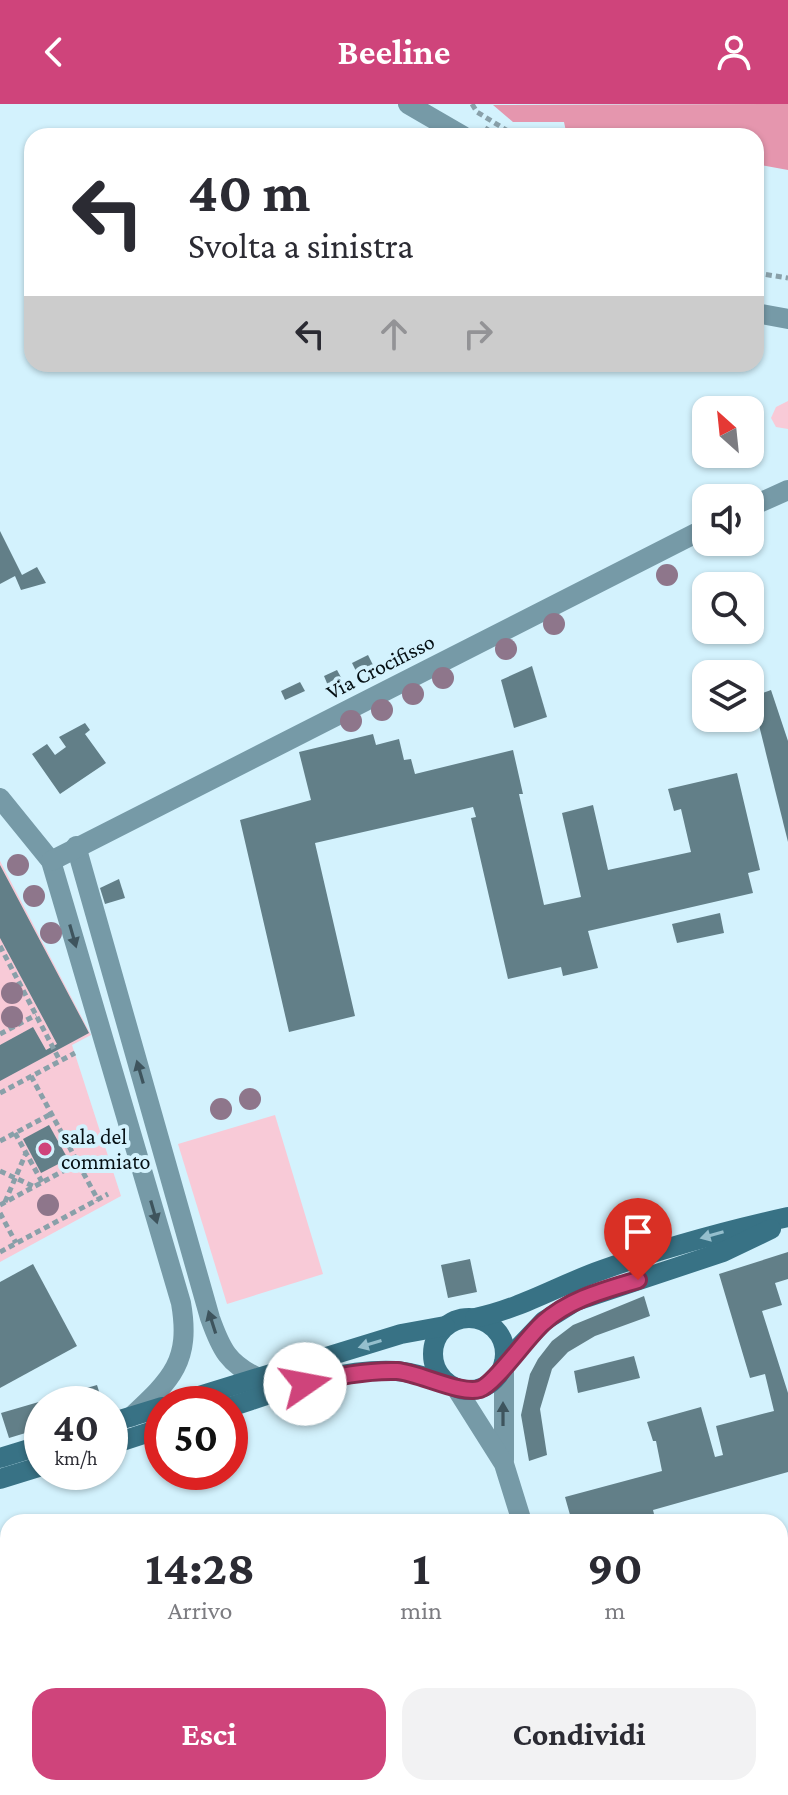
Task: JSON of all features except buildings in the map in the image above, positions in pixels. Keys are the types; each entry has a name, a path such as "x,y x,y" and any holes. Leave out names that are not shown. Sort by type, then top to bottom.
{"main road":[{"path":"233,1386 401,1334 445,1326 459,1319 505,1312 604,1269 715,1234 788,1219"},
{"path":"504,1363 544,1321 576,1301 723,1252 788,1219"},
{"path":"248,1402 327,1378 398,1371 480,1389 500,1374 504,1363 504,1342 497,1331 475,1318"},
{"path":"445,1326 433,1348 438,1372 451,1385"},
{"path":"128,1418 144,1413"},
{"path":"0,1458 24,1451"},
{"path":"0,1479 24,1472"}],"street":[{"path":"408,104 449,128"},
{"path":"764,314 788,319"},
{"path":"764,501 788,490"},
{"name":"Via Crocifisso","path":"51,861 692,535"},
{"path":"0,798 51,861 185,1326 184,1349 174,1372 131,1417"},
{"path":"76,846 214,1330 222,1353 237,1368 259,1378"},
{"path":"504,1363 504,1464"},
{"path":"451,1385 504,1464 520,1514"}],"path":[{"path":"472,104 477,112 503,128"},
{"path":"764,274 788,278"},
{"path":"0,946 60,1061"},
{"path":"0,1034 36,1015"},
{"path":"0,1093 75,1053"},
{"path":"31,1076 98,1200"},
{"path":"0,1141 51,1114"},
{"path":"15,1133 42,1182"},
{"path":"2,1204 26,1153"},
{"path":"2,1204 78,1163"},
{"path":"0,1171 35,1187"},
{"path":"0,1252 108,1194"},
{"path":"0,1213 16,1243"}],"shaded area":[{"path":"788,104 788,170 764,166 764,128 565,128 564,122 513,122 493,105"},
{"path":"788,401 788,429 776,427 771,418 776,407"},
{"path":"0,861 91,1035 72,1045 121,1196 0,1262"},
{"path":"275,1115 323,1274 227,1304 178,1144"}],"place":[{"name":"sala del commiato","path":"45,1149"}],"route":[{"path":"305,1384 362,1373 398,1371 446,1382 456,1388 480,1389 500,1374 504,1363 544,1321 576,1301 638,1280"}]}
